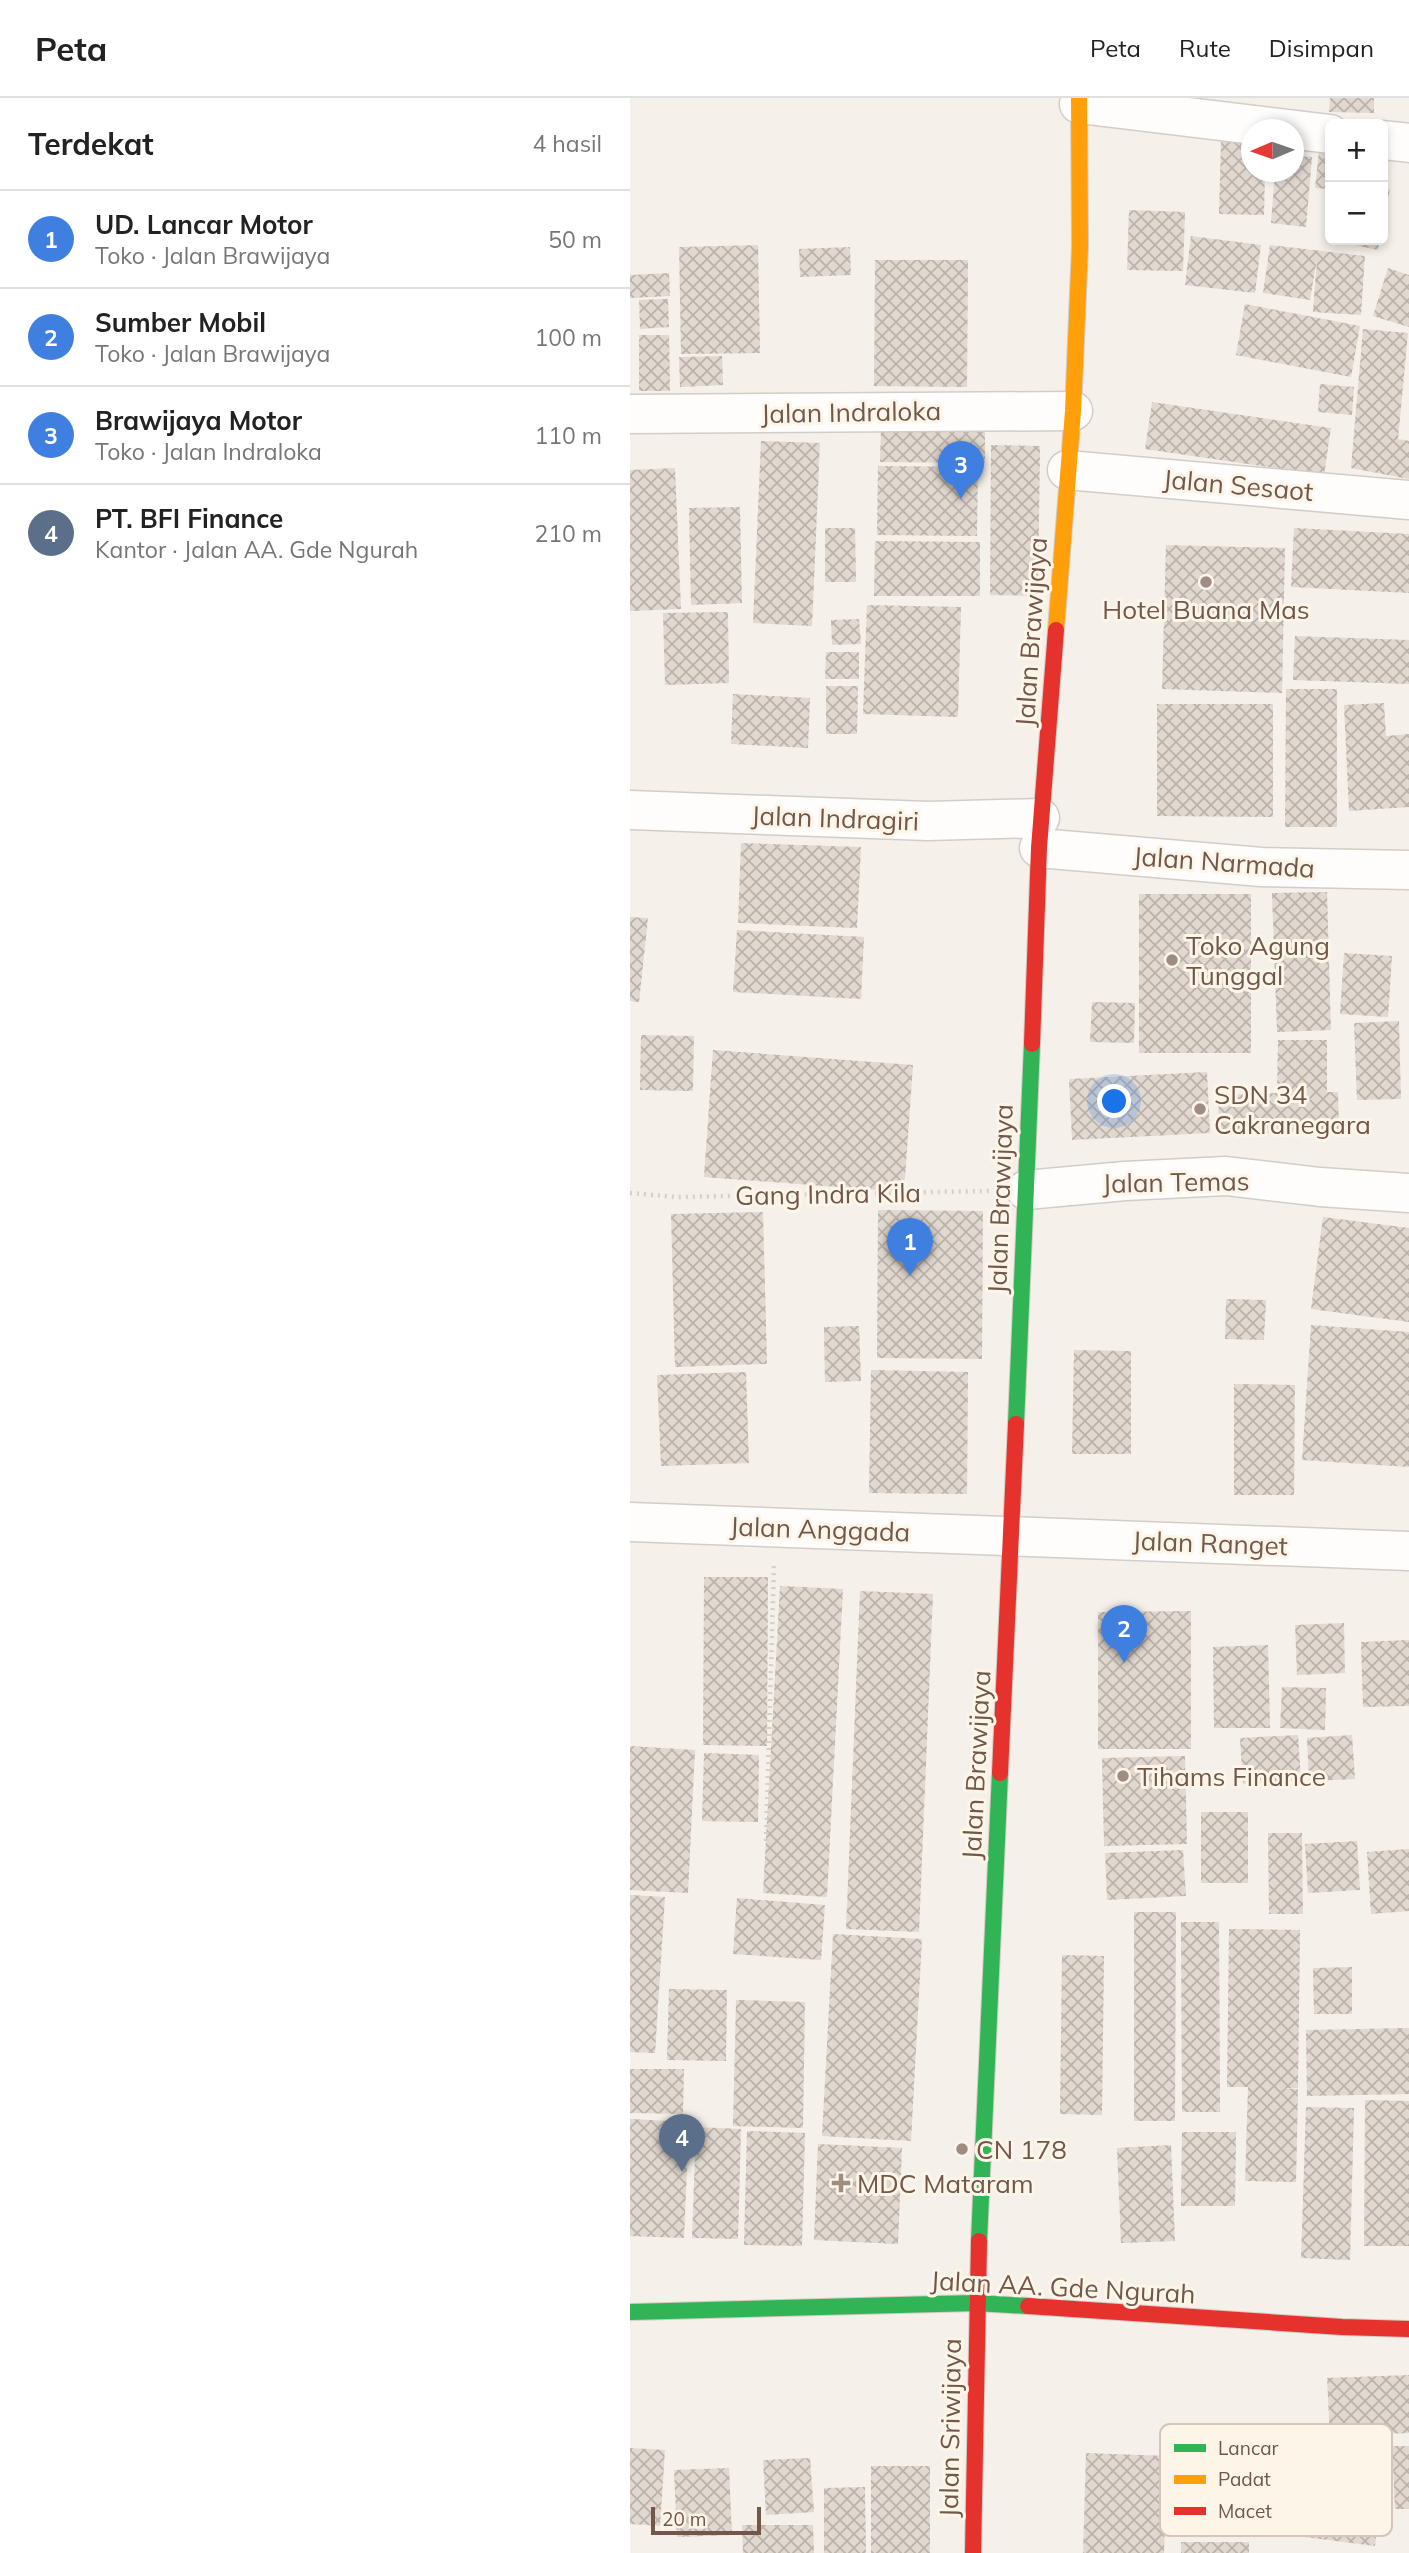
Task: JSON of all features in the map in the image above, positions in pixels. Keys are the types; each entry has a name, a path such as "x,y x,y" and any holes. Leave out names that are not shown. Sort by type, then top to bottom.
{"main road":[{"name":"Jalan Brawijaya","path":"976,2303 1040,833 1073,411 1080,246 1079,101"},
{"name":"Jalan AA. Gde Ngurah","path":"630,2312 976,2303 1342,2328 1409,2329"},
{"name":"Jalan Sriwijaya","path":"973,2553 976,2303"}],"street":[{"path":"1079,101 1325,133"},
{"path":"1388,141 1409,143"},
{"name":"Jalan Indraloka","path":"630,414 1073,411"},
{"name":"Jalan Sesaot","path":"1068,470 1409,500"},
{"name":"Jalan Indragiri","path":"630,810 928,821 1040,833"},
{"name":"Jalan Narmada","path":"1040,833 1261,867 1409,870"},
{"name":"Jalan Temas","path":"1026,1190 1226,1176 1320,1188 1409,1193"},
{"name":"Jalan Anggada","path":"630,1521 1011,1535"},
{"name":"Jalan Ranget","path":"1011,1535 1409,1551"}],"path":[{"name":"Gang Indra Kila","path":"630,1193 677,1196 1026,1190"},
{"path":"766,1841 775,1528"}],"building":[{"path":"1330,98 1374,98 1374,113 1329,112"},
{"path":"1221,140 1241,141 1241,182 1265,182 1264,215 1219,214"},
{"path":"1320,141 1325,142 1325,189 1315,188"},
{"path":"1304,157 1312,157 1306,227 1271,223 1274,182 1304,182"},
{"path":"1129,210 1185,212 1183,271 1127,270"},
{"path":"1191,236 1261,245 1255,293 1185,285"},
{"path":"758,245 760,353 681,354 679,247"},
{"path":"1270,245 1365,256 1361,315 1313,312 1317,258 1310,300 1263,293"},
{"path":"1354,245 1379,245 1378,250"},
{"path":"850,247 851,275 800,277 799,249"},
{"path":"875,260 968,260 967,387 874,386"},
{"path":"1388,268 1409,275 1409,327 1373,316"},
{"path":"669,273 670,296 630,298 630,275"},
{"path":"668,299 669,327 640,329 639,300"},
{"path":"1245,304 1360,326 1351,377 1236,355"},
{"path":"1363,329 1408,333 1398,439 1409,441 1409,479 1351,468"},
{"path":"639,335 669,335 670,391 639,391"},
{"path":"722,356 723,385 680,387 679,357"},
{"path":"1320,384 1354,387 1352,415 1318,412"},
{"path":"1152,402 1331,428 1324,475 1145,449"},
{"path":"881,431 985,432 985,463 880,462"},
{"path":"761,441 820,443 812,626 753,623"},
{"path":"991,445 1040,446 1038,596 990,595"},
{"path":"878,466 978,467 977,536 877,535"},
{"path":"675,468 681,609 630,611 630,470"},
{"path":"740,507 742,603 691,605 689,508"},
{"path":"825,528 855,528 856,582 825,582"},
{"path":"1294,528 1409,534 1409,593 1291,587"},
{"path":"875,541 980,542 980,596 874,596"},
{"path":"1166,545 1285,548 1282,693 1162,689"},
{"path":"867,605 961,607 958,717 863,714"},
{"path":"728,612 729,683 665,685 663,613"},
{"path":"859,619 861,644 832,645 831,620"},
{"path":"1295,636 1409,640 1409,684 1293,680"},
{"path":"826,652 859,652 859,679 825,679"},
{"path":"826,686 858,686 857,734 826,734"},
{"path":"1286,689 1337,689 1337,827 1285,827"},
{"path":"733,694 810,698 808,748 731,744"},
{"path":"1384,703 1386,736 1409,734 1409,807 1349,811 1344,705"},
{"path":"1157,704 1273,704 1273,817 1157,816"},
{"path":"741,843 861,847 857,928 738,923"},
{"path":"1327,892 1331,1030 1277,1032 1272,893"},
{"path":"1139,894 1251,894 1251,1053 1139,1053"},
{"path":"630,917 648,918 639,1002 630,1001"},
{"path":"737,930 864,937 861,999 733,992"},
{"path":"1344,953 1392,956 1388,1017 1340,1014"},
{"path":"1092,1002 1135,1003 1134,1043 1090,1042"},
{"path":"1399,1021 1401,1099 1357,1100 1354,1023"},
{"path":"641,1035 694,1036 693,1091 640,1090"},
{"path":"1278,1040 1327,1040 1327,1092 1338,1092 1339,1131 1219,1135 1218,1095 1277,1093"},
{"path":"713,1050 913,1065 904,1192 704,1177"},
{"path":"1207,1072 1210,1133 1072,1140 1069,1079"},
{"path":"878,1210 983,1211 982,1359 877,1358"},
{"path":"763,1212 767,1364 675,1367 671,1214"},
{"path":"1323,1217 1409,1228 1409,1322 1311,1309"},
{"path":"1226,1299 1266,1300 1264,1340 1225,1339"},
{"path":"1311,1325 1409,1332 1409,1467 1302,1460"},
{"path":"859,1326 861,1381 825,1382 824,1327"},
{"path":"1074,1350 1131,1351 1131,1454 1072,1454"},
{"path":"871,1370 968,1372 967,1494 869,1493"},
{"path":"746,1372 749,1463 661,1466 657,1375"},
{"path":"1234,1384 1295,1385 1294,1495 1234,1495"},
{"path":"704,1577 768,1577 767,1746 703,1745"},
{"path":"780,1586 843,1589 827,1897 763,1893"},
{"path":"860,1591 933,1594 919,1932 846,1929"},
{"path":"1191,1611 1191,1749 1098,1749 1098,1612"},
{"path":"1344,1623 1345,1673 1297,1675 1295,1625"},
{"path":"1409,1640 1409,1706 1363,1707 1361,1642"},
{"path":"1268,1645 1270,1728 1214,1728 1213,1647"},
{"path":"1282,1687 1326,1688 1325,1730 1280,1728"},
{"path":"1298,1735 1301,1780 1243,1784 1240,1738"},
{"path":"1352,1735 1355,1779 1309,1781 1307,1738"},
{"path":"630,1746 695,1750 688,1893 630,1890"},
{"path":"704,1753 759,1755 758,1822 702,1821"},
{"path":"1185,1756 1187,1844 1104,1846 1102,1758"},
{"path":"1201,1812 1248,1812 1248,1883 1201,1883"},
{"path":"1268,1833 1302,1833 1303,1914 1269,1914"},
{"path":"1357,1841 1360,1890 1308,1893 1305,1844"},
{"path":"1409,1849 1409,1911 1371,1914 1367,1852"},
{"path":"1183,1850 1186,1896 1107,1900 1105,1853"},
{"path":"630,1895 665,1897 655,2053 630,2052"},
{"path":"737,1898 825,1905 821,1960 733,1954"},
{"path":"1134,1912 1176,1912 1175,2121 1134,2121"},
{"path":"1181,1922 1219,1922 1220,2112 1182,2112"},
{"path":"1229,1929 1300,1930 1298,2088 1281,2088 1298,2089 1296,2182 1245,2181 1248,2087 1227,2087"},
{"path":"833,1934 922,1939 911,2141 822,2136"},
{"path":"1062,1955 1104,1956 1102,2115 1060,2114"},
{"path":"1352,1967 1352,2014 1314,2014 1313,1968"},
{"path":"669,1989 727,1990 726,2061 667,2060"},
{"path":"736,2000 805,2002 803,2128 733,2126"},
{"path":"1409,2028 1409,2094 1307,2096 1306,2030"},
{"path":"630,2069 684,2069 683,2114 630,2113"},
{"path":"1365,2100 1409,2101 1409,2246 1364,2246"},
{"path":"1306,2107 1354,2108 1350,2260 1301,2258"},
{"path":"630,2119 689,2122 684,2238 630,2236"},
{"path":"696,2127 741,2129 738,2239 692,2238"},
{"path":"747,2131 805,2133 802,2246 744,2245"},
{"path":"1182,2132 1236,2132 1235,2206 1181,2206"},
{"path":"818,2144 902,2148 898,2244 814,2240"},
{"path":"1171,2145 1175,2241 1121,2243 1117,2148"},
{"path":"1409,2375 1409,2433 1392,2434 1392,2424 1329,2424 1327,2378"},
{"path":"1392,2446 1409,2446 1409,2509 1395,2509"},
{"path":"630,2448 665,2450 660,2526 630,2524"},
{"path":"1086,2453 1160,2456 1160,2536 1165,2536 1164,2553 1083,2553"},
{"path":"810,2458 814,2512 766,2515 763,2460"},
{"path":"871,2466 930,2466 930,2553 871,2553"},
{"path":"729,2468 732,2535 677,2537 674,2470"},
{"path":"865,2487 866,2553 824,2553 824,2488"},
{"path":"742,2525 813,2525 814,2553 743,2553"},
{"path":"1297,2536 1376,2536 1375,2546"},
{"path":"1181,2542 1249,2542 1249,2553 1181,2553"}],"traffic: fast":[{"path":"1016,1424 1032,1044"},
{"path":"979,2241 1000,1773"},
{"path":"630,2312 976,2303 1028,2306"}],"traffic: slow":[{"path":"1056,630 1073,411 1080,246 1079,98"}],"traffic: jam":[{"path":"1032,1044 1039,848 1056,630"},
{"path":"1000,1773 1016,1424"},
{"path":"973,2553 979,2241"},
{"path":"1028,2306 1409,2329"}],"place":[{"name":"Brawijaya Motor","path":"961,499"},
{"name":"Hotel Buana Mas","path":"1206,582"},
{"name":"Toko Agung Tunggal","path":"1172,960"},
{"name":"SDN 34 Cakranegara","path":"1200,1109"},
{"name":"UD. Lancar Motor","path":"910,1276"},
{"name":"Sumber Mobil","path":"1124,1663"},
{"name":"Tihams Finance","path":"1123,1776"},
{"name":"CN 178","path":"962,2149"},
{"name":"PT. BFI Finance","path":"682,2172"},
{"name":"MDC Mataram","path":"841,2183"}]}
